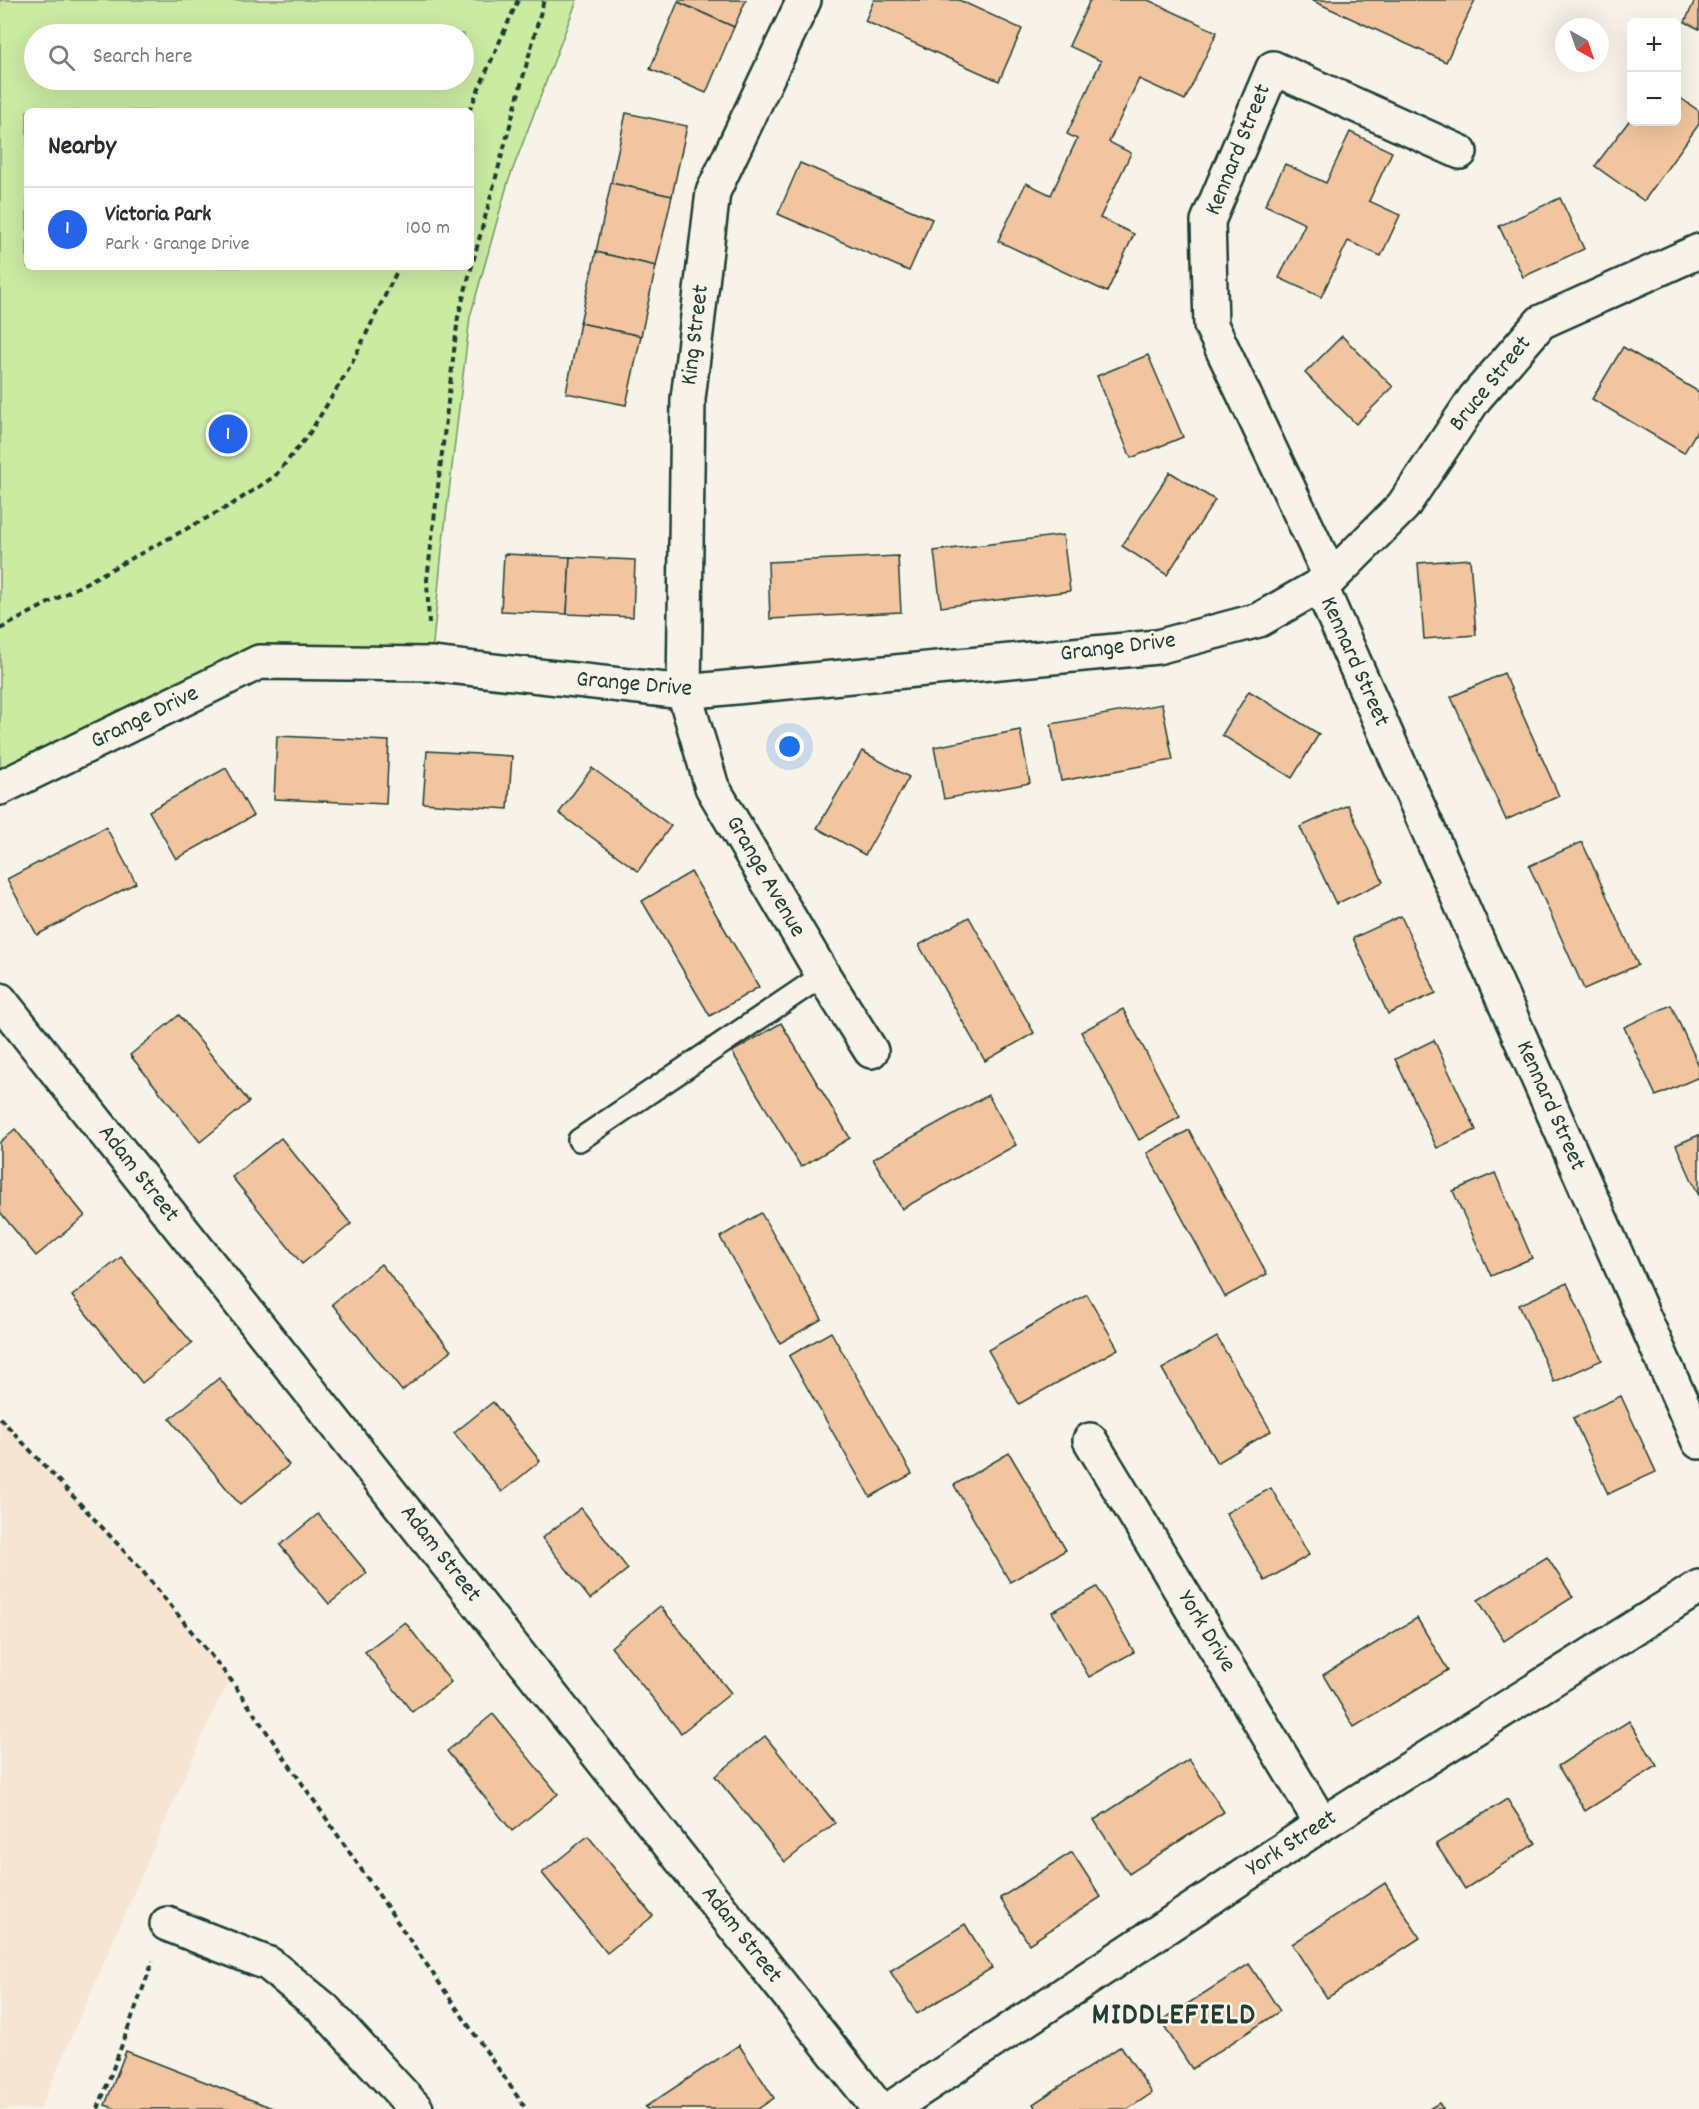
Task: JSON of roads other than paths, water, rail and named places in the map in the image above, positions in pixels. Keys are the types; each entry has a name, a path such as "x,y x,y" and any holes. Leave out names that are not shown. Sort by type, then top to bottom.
{"street":[{"name":"King Street","path":"684,692 688,399 713,192 804,0"},
{"name":"Kennard Street","path":"1460,152 1273,68 1208,220 1211,325 1699,1442"},
{"name":"Bruce Street","path":"1325,582 1403,506 1474,398 1541,322 1699,251"},
{"name":"Grange Drive","path":"0,788 259,662 431,664 684,692 1157,646 1259,621 1325,582"},
{"name":"Grange Avenue","path":"684,692 712,787 823,975 871,1051"},
{"name":"Adam Street","path":"0,1000 879,2109"},
{"name":"York Drive","path":"1090,1440 1322,1824"},
{"name":"York Street","path":"890,2109 1322,1824 1699,1587"},
{"path":"167,1924 269,1964 324,2009 416,2109"}],"lane":[{"path":"579,1140 823,975"}],"place":[{"name":"Victoria Park","path":"228,434"}],"district":[{"name":"MIDDLEFIELD","path":"1174,2017"}]}
